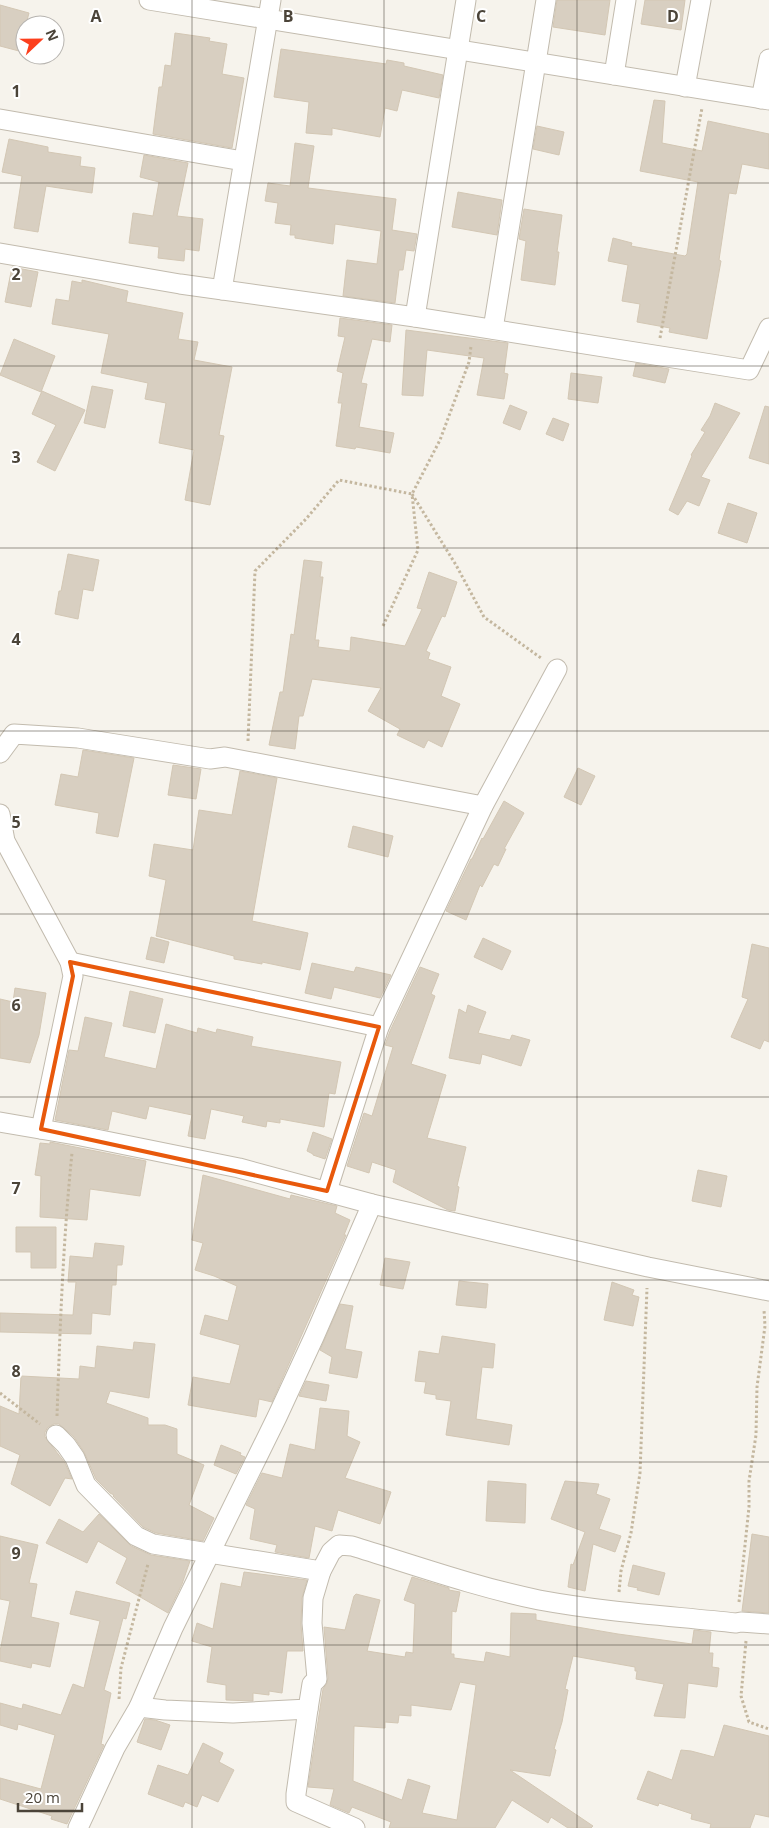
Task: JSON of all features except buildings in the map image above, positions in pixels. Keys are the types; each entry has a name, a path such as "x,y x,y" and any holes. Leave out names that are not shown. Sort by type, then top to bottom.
{"street":[{"path":"149,0 765,100 769,59"},
{"path":"222,290 271,0"},
{"path":"415,317 466,0"},
{"path":"484,328 536,62 546,0"},
{"path":"614,75 626,0"},
{"path":"685,87 701,0"},
{"path":"0,119 243,161"},
{"path":"0,253 180,284 415,317 749,370 769,328"},
{"path":"327,1191 378,1027 483,806 557,669"},
{"path":"0,753 14,734 78,738 210,759 224,757 483,806"},
{"path":"0,814 5,841 70,962 73,976 41,1129"},
{"path":"70,962 378,1027"},
{"path":"0,1122 239,1168 372,1204 648,1267 766,1290"},
{"path":"78,1828 115,1748 139,1707 173,1628 277,1417 372,1204"},
{"path":"56,1435 66,1444 75,1458 86,1485 136,1536 154,1544 321,1571"},
{"path":"355,1828 296,1802 312,1684 317,1679 312,1623 313,1598 321,1571 331,1552 339,1545 352,1546 491,1589 540,1600 617,1610 769,1624"},
{"path":"139,1707 233,1713 308,1709"}],"path":[{"path":"657,356 706,90"},
{"path":"383,626 418,550 412,494 440,440 469,362 484,328"},
{"path":"247,761 255,571 306,519 339,480 412,494 456,565 484,618 557,669"},
{"path":"0,1393 33,1420 56,1435 65,1223 74,1135"},
{"path":"617,1610 621,1571 631,1533 640,1473 648,1267"},
{"path":"766,1290 765,1326 757,1387 756,1435 749,1481 740,1696 749,1722 769,1729"},
{"path":"118,1702 121,1668 139,1594 154,1544"}],"highlighted area":[{"path":"70,962 379,1027 327,1191 41,1129 73,976"}]}
